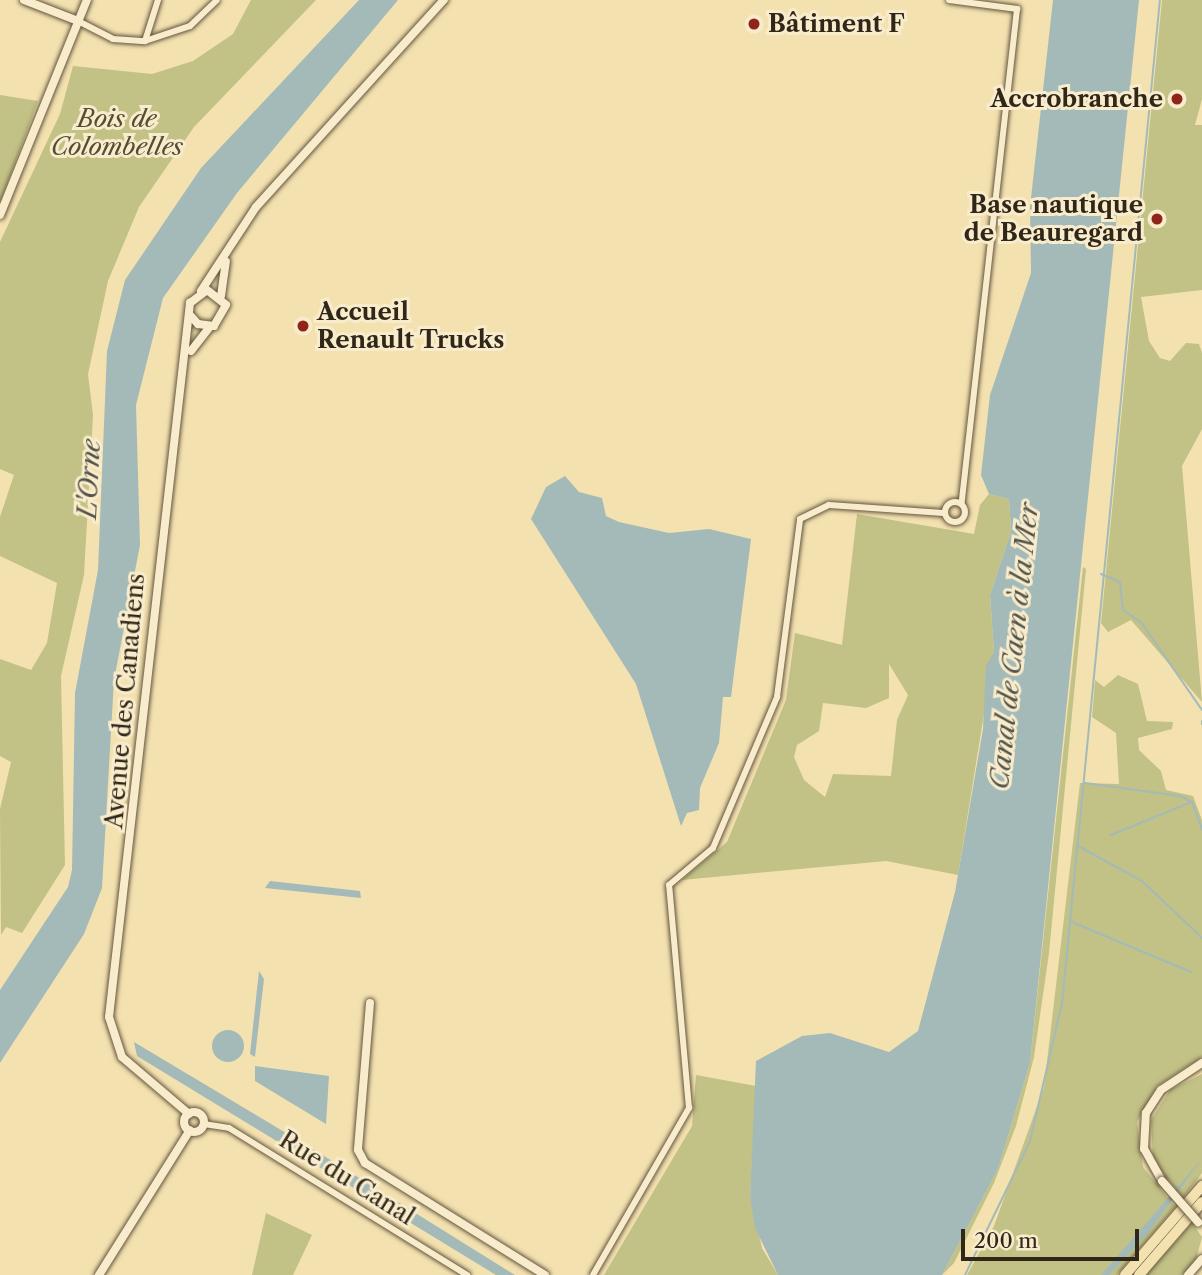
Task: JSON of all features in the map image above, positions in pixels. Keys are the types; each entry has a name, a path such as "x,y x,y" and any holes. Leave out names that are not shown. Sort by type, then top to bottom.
{"highway":[{"path":"1125,1275 1202,1186"},
{"path":"1139,1275 1202,1202"}],"street":[{"path":"24,0 78,21 113,39 145,41 190,26 217,0"},
{"path":"0,215 87,0"},
{"path":"145,41 158,0"},
{"path":"230,248 221,296 225,316 209,327 190,315 190,303 201,291 230,248 296,159 444,0"},
{"path":"593,1275 689,1108 669,884 713,848 777,697 800,519 829,505 944,513 961,521 1017,9 949,0"},
{"path":"201,291 221,296"},
{"name":"Avenue des Canadiens","path":"189,1114 115,1046 109,1017 155,576 190,315"},
{"name":"Avenue des Canadiens","path":"186,360 209,327"},
{"path":"944,513 948,503 962,503"},
{"path":"370,1003 358,1150 365,1163 545,1275"},
{"path":"1201,1225 1162,1181 1144,1149 1146,1113 1161,1090 1202,1063"},
{"path":"99,1275 190,1130 204,1124 198,1113 189,1114 190,1130"},
{"name":"Rue du Canal","path":"204,1124 229,1128 467,1275"},
{"path":"1188,1275 1202,1259"}],"green space":[{"name":"Bois de Colombelles","path":"251,0 316,0 194,127 139,207 108,281 88,374 93,415 84,575 61,676 65,865 22,933 6,927 1,935 0,809 11,762 0,756 0,659 31,670 47,643 57,583 0,556 0,517 14,475 0,469 0,242 60,114 73,66 152,74 193,61 233,34"},
{"path":"1162,0 1202,0 1202,99 1195,125 1202,125 1202,290 1141,297 1149,341 1160,358 1170,361 1186,343 1199,344 1202,353 1202,429 1182,466 1202,702 1131,620 1108,632 1101,623"},
{"path":"0,95 38,101 0,203"},
{"path":"989,494 1009,499 1011,532 990,595 994,652 958,875 886,861 682,880 727,842 786,700 795,633 842,645 857,514 974,534 980,505","holes":["889,664 908,695 897,720 891,776 833,774 825,797 804,780 794,757 797,745 819,731 823,703 866,708 889,698"]},
{"path":"1083,567 1086,569 1049,953 1034,1057 1016,1126 994,1183 954,1263 942,1275 998,1169 1030,1063"},
{"path":"1118,675 1138,684 1147,721 1173,722 1172,729 1138,738 1139,750 1161,771 1166,790 1193,796 1202,820 1202,1057 1157,1086 1137,1122 1143,1167 1175,1207 1117,1275 967,1275 994,1226 1044,1087 1080,783 1119,784 1116,733 1092,717 1095,680 1104,687"},
{"path":"1202,1074 1202,1173 1183,1198 1153,1160 1151,1120 1170,1090"},
{"path":"696,1075 756,1086 750,1196 762,1248 778,1275 604,1275 692,1126"},
{"path":"266,1213 312,1235 293,1275 252,1275"},
{"path":"1192,1223 1202,1237 1196,1260 1182,1275 1146,1275"}],"water":[{"path":"359,0 398,0 237,193 163,298 136,405 140,545 114,680 102,888 84,934 0,1063 0,990 68,887 72,870 75,693 98,570 107,351 125,280 201,168"},
{"name":"Canal de Caen à la Mer","path":"1053,0 1139,0 1030,1063 998,1169 942,1275 778,1275 755,1228 750,1196 756,1061 802,1036 830,1033 889,1052 918,1031 955,892 983,729 986,666 994,652 990,595 1011,532 1009,499 989,494 981,475 990,395 1031,273 1030,207"},
{"path":"565,476 579,492 602,498 606,516 619,522 669,533 709,529 751,539 731,697 723,697 719,743 700,788 699,810 687,813 681,826 636,684 531,519 546,487"},
{"path":"270,881 360,891 361,898 265,888"},
{"path":"259,971 264,979 255,1057 250,1054"},
{"path":"228,1030 239,1035 244,1046 239,1057 228,1062 217,1057 212,1046 217,1035"},
{"path":"134,1042 515,1275 496,1275 137,1056"},
{"path":"255,1066 329,1076 326,1124 255,1081"},
{"path":"1202,1159 1148,1233 1109,1275 1101,1275"}],"waterway":[{"path":"965,1275 1030,1141 1062,1004 1160,0"},
{"path":"1101,574 1120,582 1123,610 1141,622 1202,710"},
{"path":"1085,783 1180,796 1192,802 1202,830"},
{"path":"1111,835 1191,802"},
{"path":"1078,846 1142,881 1202,938"},
{"path":"1072,922 1191,972"}],"place":[{"name":"Bâtiment F","path":"754,24"},
{"name":"Accrobranche","path":"1177,99"},
{"name":"Base nautique de Beauregard","path":"1157,219"},
{"name":"Accueil Renault Trucks","path":"303,326"}],"water label":[{"name":"L'Orne","path":"90,479"}]}
